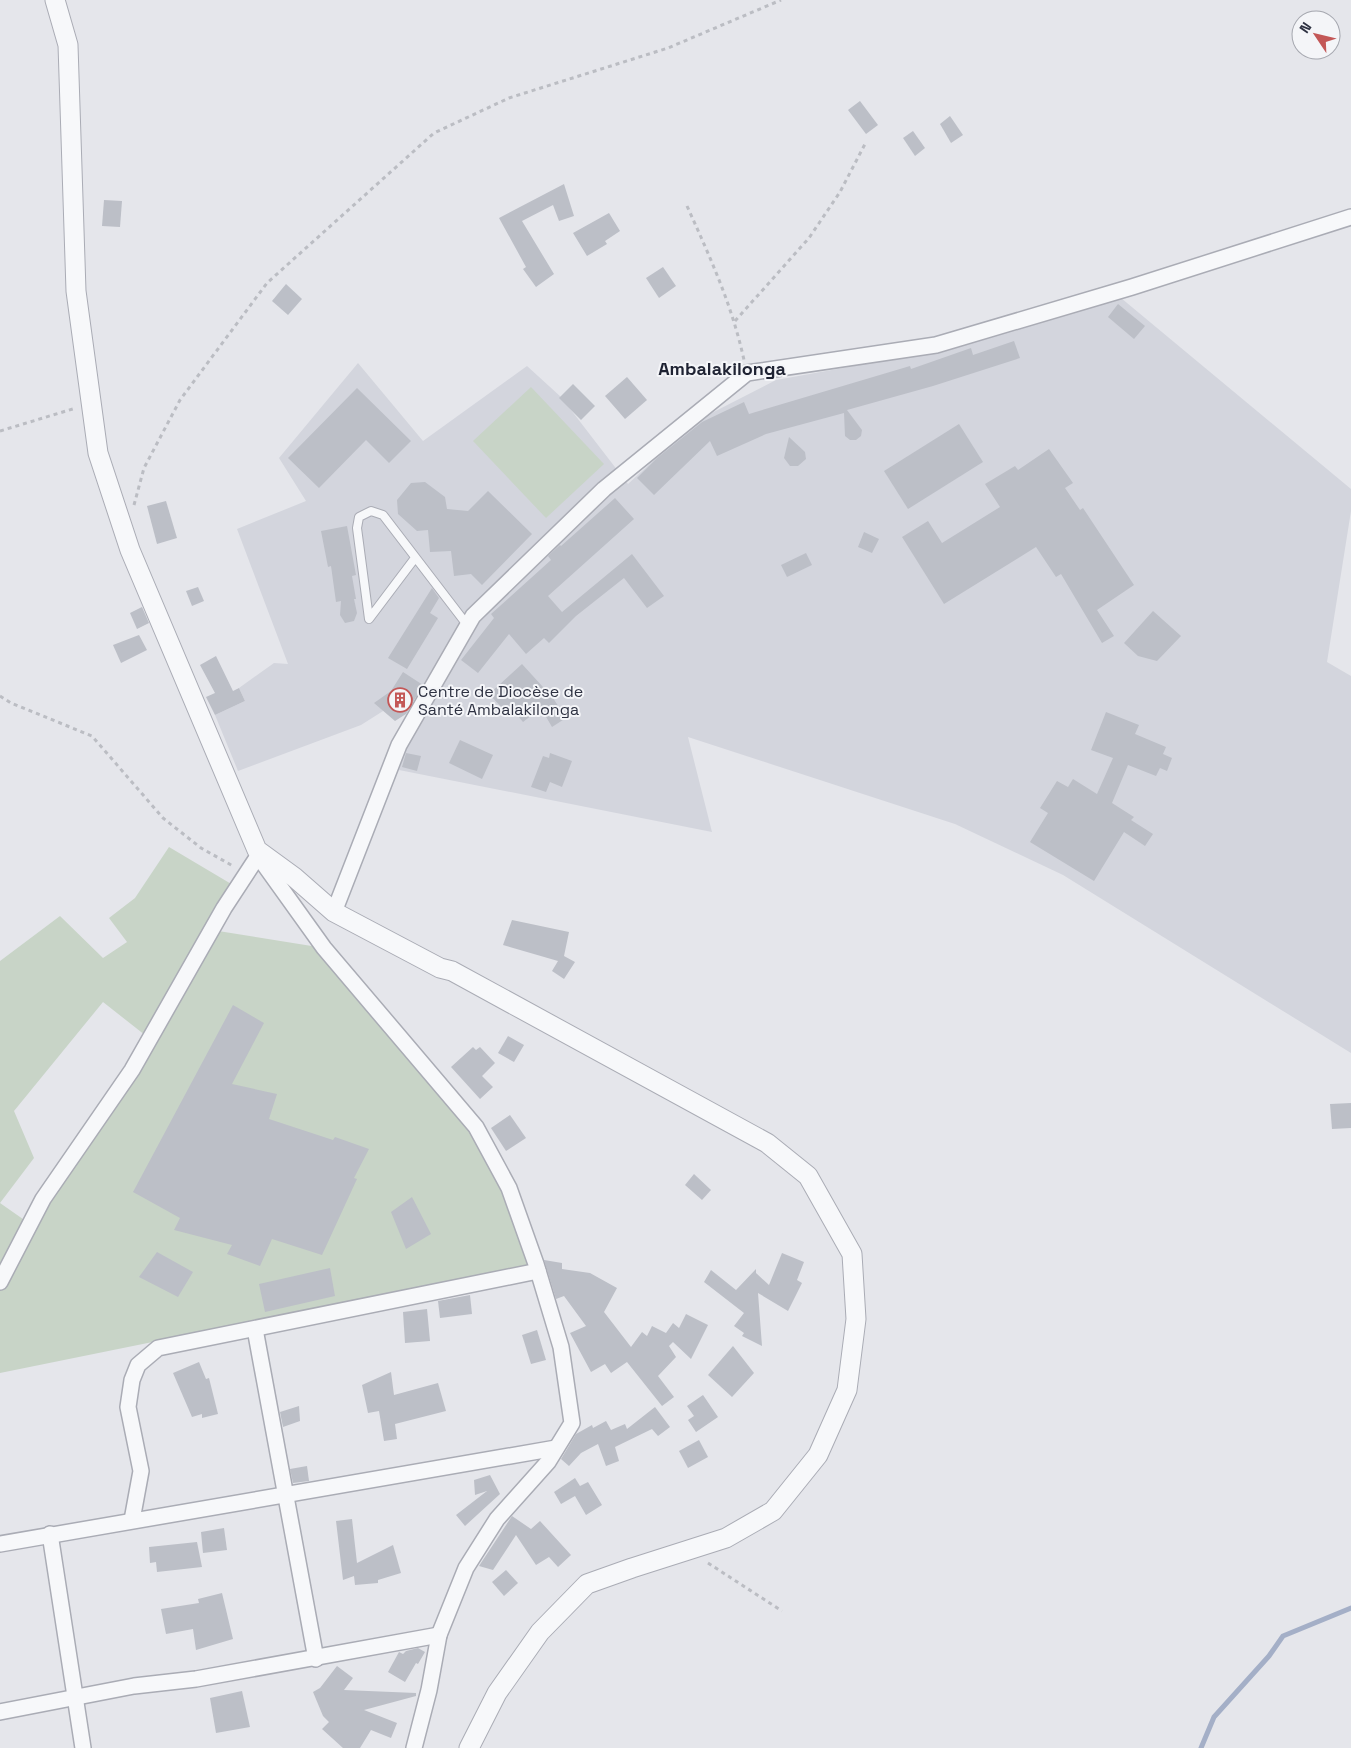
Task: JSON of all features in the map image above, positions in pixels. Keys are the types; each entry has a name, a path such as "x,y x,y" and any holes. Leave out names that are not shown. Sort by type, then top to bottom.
{"street":[{"path":"55,0 68,45 76,291 90,404 98,453 130,550 258,853 324,948 476,1127 509,1188 538,1271 561,1347 572,1423 548,1462 497,1519 466,1568 440,1636 414,1748"},
{"path":"334,912 399,745 473,616 604,489 747,373 936,345 1351,217"},
{"path":"0,1282 43,1199 132,1070 224,908 258,853"},
{"path":"258,853 294,877 334,912 440,968 452,971 766,1142 808,1176 852,1254 856,1319 847,1390 818,1455 773,1511 726,1538 587,1584 540,1632 497,1693 469,1748"},
{"path":"132,1520 141,1472 128,1407 138,1365 158,1348 538,1271"},
{"path":"255,1329 316,1659"},
{"path":"0,1544 556,1448"},
{"path":"50,1534 83,1748"},
{"path":"0,1712 134,1686 196,1679 440,1636"}],"lane":[{"path":"415,558 369,619 357,528 359,517 371,511 382,515 468,626"}],"path":[{"path":"134,507 144,468 180,400 267,284 434,133 509,98 668,48 780,0"},
{"path":"735,321 809,238 840,192 865,144"},
{"path":"688,206 723,286 735,321 747,373"},
{"path":"0,431 90,404"},
{"path":"0,696 11,703 92,736 163,818 201,848 247,873"},
{"path":"688,1550 782,1611"}],"shaded area":[{"path":"1121,298 1351,489 1351,511 1327,662 1351,676 1351,1053 1063,875 955,824 688,737 712,832 399,770 409,739 430,705 410,694 361,725 238,771 215,715 245,701 239,688 274,663 288,664 237,529 306,501 279,458 358,363 423,441 527,366 561,397 628,484 696,421 776,380 938,351"}],"green space":[{"path":"531,387 604,464 546,518 473,441"},
{"path":"169,847 238,888 212,930 324,948 476,1127 536,1264 0,1373 0,1203 0,961 60,916 103,958 127,942 109,918 135,898","holes":["103,1002 150,1039 30,1224 0,1203 34,1158 14,1111"]}],"building":[{"path":"860,101 878,125 866,134 848,110"},
{"path":"950,116 963,135 951,143 940,124"},
{"path":"913,131 925,148 915,156 903,138"},
{"path":"564,184 574,216 559,221 553,205 522,221 554,274 536,287 523,269 526,267 499,218"},
{"path":"104,200 122,201 120,227 102,226"},
{"path":"609,213 620,231 605,241 607,244 587,256 573,233"},
{"path":"663,267 676,286 659,298 646,278"},
{"path":"286,284 302,299 288,315 272,301"},
{"path":"1118,304 1145,326 1134,339 1108,317"},
{"path":"1014,341 1020,358 933,386 847,410 862,430 861,436 856,440 850,440 845,436 844,413 766,434 717,456 710,441 654,495 637,478 657,458 702,422 744,402 749,414 910,366 911,369 971,348 973,355"},
{"path":"627,377 647,400 625,419 605,396"},
{"path":"573,384 595,406 581,420 559,398"},
{"path":"357,388 411,441 389,463 366,440 319,488 288,458"},
{"path":"959,424 983,462 908,509 884,471"},
{"path":"789,437 805,452 806,459 798,466 790,466 784,458"},
{"path":"1049,449 1073,483 1065,488 1080,510 1083,508 1134,585 1097,610 1114,636 1102,643 1061,574 1056,577 1036,547 944,604 902,537 928,521 942,543 1000,507 985,484 1015,466 1018,470"},
{"path":"425,482 445,497 447,509 468,511 488,491 532,534 482,585 471,574 454,576 451,551 430,552 428,530 417,531 398,514 397,500 411,483"},
{"path":"615,498 634,519 548,596 562,612 632,554 664,596 647,608 624,578 576,616 549,643 544,638 526,654 509,634 478,673 461,660 494,618 491,614 551,560 548,556"},
{"path":"166,501 177,538 157,544 147,506"},
{"path":"347,526 356,575 352,576 357,613 354,621 345,623 340,615 341,601 336,602 331,566 328,567 321,531"},
{"path":"864,532 879,539 872,553 858,547"},
{"path":"806,553 812,565 787,577 781,565"},
{"path":"198,587 204,601 192,606 186,591"},
{"path":"432,588 439,598 430,613 438,618 407,669 388,658"},
{"path":"142,607 149,623 137,629 130,613"},
{"path":"1153,611 1181,636 1157,661 1138,656 1124,643"},
{"path":"139,635 147,650 121,663 113,645"},
{"path":"216,656 233,691 239,688 245,701 215,715 206,697 215,693 200,665"},
{"path":"522,664 553,698 566,718 552,727 542,710 534,717 532,715 523,722 510,707 505,711 489,694"},
{"name":"Centre de Diocèse de Santé Ambalakilonga","path":"403,672 423,685 406,714 395,721 374,703 391,691"},
{"path":"1106,712 1139,725 1135,734 1166,747 1163,754 1172,758 1167,771 1160,768 1156,776 1128,765 1112,803 1134,817 1131,820 1153,834 1145,846 1124,832 1094,881 1030,842 1048,813 1040,808 1057,781 1068,787 1073,779 1097,794 1113,758 1091,750"},
{"path":"460,740 493,755 482,779 449,763"},
{"path":"406,753 421,756 417,771 402,767"},
{"path":"550,753 572,761 562,787 550,782 546,792 531,787 543,756 549,758"},
{"path":"512,920 569,932 564,956 575,962 564,979 552,971 558,961 503,945"},
{"path":"233,1005 264,1023 232,1084 277,1094 269,1119 333,1140 335,1137 369,1149 354,1178 357,1179 322,1255 272,1239 260,1266 227,1254 232,1245 174,1230 180,1218 133,1192"},
{"path":"508,1036 524,1045 514,1062 498,1053"},
{"path":"473,1047 476,1050 480,1047 495,1063 482,1076 493,1087 480,1099 451,1067"},
{"path":"1351,1103 1351,1128 1332,1129 1330,1104"},
{"path":"510,1115 526,1138 506,1151 491,1128"},
{"path":"694,1174 711,1190 702,1200 685,1185"},
{"path":"412,1197 431,1234 406,1249 391,1212"},
{"path":"157,1252 193,1272 178,1297 139,1277"},
{"path":"782,1253 804,1262 797,1280 802,1283 788,1311 758,1293 762,1346 742,1336 744,1333 734,1326 744,1313 704,1282 711,1270 736,1290 756,1269 756,1273 769,1285"},
{"path":"544,1260 562,1263 562,1269 590,1273 617,1288 604,1312 631,1347 642,1332 647,1336 652,1326 666,1333 673,1323 679,1328 686,1314 708,1325 691,1359 673,1342 669,1346 676,1357 658,1376 674,1397 662,1406 627,1362 611,1373 605,1364 591,1372 570,1333 586,1326 564,1296 556,1299"},
{"path":"330,1268 335,1296 265,1312 259,1284"},
{"path":"470,1295 472,1314 440,1318 438,1301"},
{"path":"427,1309 430,1341 405,1343 403,1312"},
{"path":"537,1330 546,1360 531,1364 522,1335"},
{"path":"733,1346 754,1373 732,1397 708,1375"},
{"path":"199,1362 206,1379 209,1378 218,1414 202,1418 202,1414 192,1417 173,1373"},
{"path":"391,1372 394,1395 438,1383 446,1411 395,1424 397,1439 384,1441 379,1411 368,1413 362,1385"},
{"path":"703,1395 718,1417 696,1432 688,1420 694,1416 687,1406"},
{"path":"299,1406 300,1421 283,1427 280,1412"},
{"path":"655,1407 670,1427 658,1436 652,1429 615,1447 619,1461 606,1466 598,1444 581,1453 569,1466 561,1459 576,1434 592,1425 593,1428 606,1421 611,1430 625,1424 627,1429"},
{"path":"699,1440 708,1457 688,1468 679,1451"},
{"path":"307,1466 309,1481 293,1483 290,1469"},
{"path":"490,1475 500,1494 465,1526 456,1515 487,1491 475,1495 474,1480"},
{"path":"575,1478 580,1486 588,1482 602,1505 586,1515 575,1496 561,1504 554,1492"},
{"path":"512,1516 531,1529 540,1521 571,1555 558,1567 549,1557 536,1565 516,1535 493,1570 479,1566"},
{"path":"352,1519 357,1563 393,1545 401,1573 378,1580 378,1583 355,1585 354,1576 343,1580 336,1521"},
{"path":"224,1528 227,1550 203,1553 201,1532"},
{"path":"197,1542 202,1567 157,1572 156,1562 150,1563 149,1547"},
{"path":"506,1570 518,1583 504,1596 492,1582"},
{"path":"222,1593 233,1639 196,1650 193,1629 166,1634 161,1609 199,1603 198,1599"},
{"path":"418,1648 425,1652 405,1682 388,1672 399,1652 403,1654 406,1651"},
{"path":"337,1666 353,1678 344,1690 416,1693 416,1696 364,1710 397,1723 391,1738 371,1730 360,1748 343,1748 322,1729 329,1722 323,1716 313,1692 320,1688"},
{"path":"242,1691 250,1727 216,1733 210,1698"}],"waterway":[{"path":"1201,1748 1214,1717 1269,1656 1283,1636 1351,1608"}],"place":[{"name":"Centre de Diocèse de Santé Ambalakilonga","path":"400,700"}],"district":[{"name":"Ambalakilonga","path":"722,368"}]}
